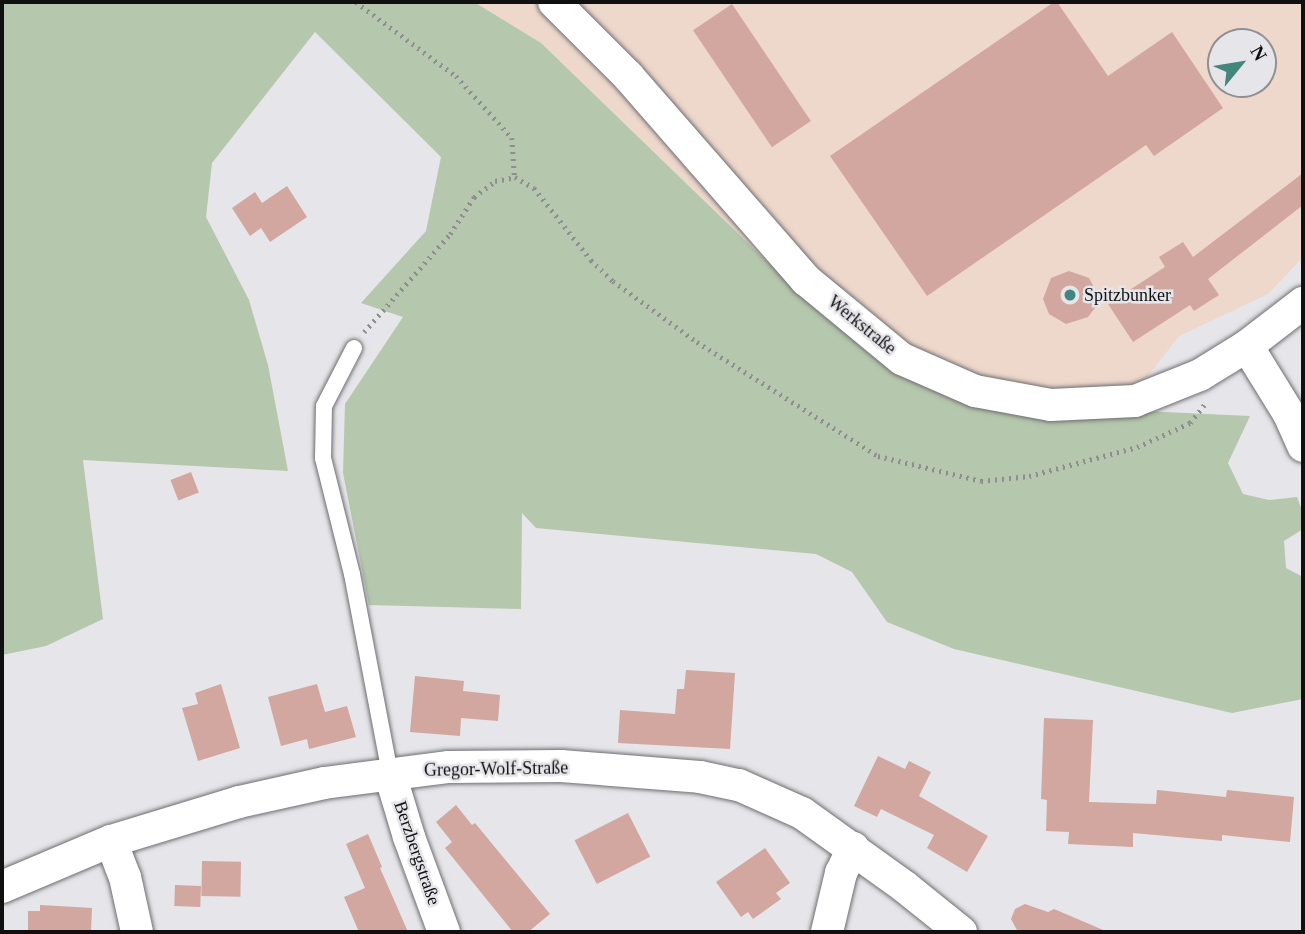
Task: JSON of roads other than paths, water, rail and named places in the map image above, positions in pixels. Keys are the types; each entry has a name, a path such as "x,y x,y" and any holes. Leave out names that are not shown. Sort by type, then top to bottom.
{"street":[{"name":"Werkstraße","path":"554,2 628,76 806,280 902,359 975,391 1051,405 1135,401 1199,375 1247,346 1303,303"},
{"path":"1247,346 1289,415 1303,446"},
{"name":"Gregor-Wolf-Straße","path":"2,887 111,841 239,802 324,783 449,767 561,766 700,777 739,785 802,813 853,848 961,932"},
{"name":"Berzbergstraße","path":"390,774 409,838 444,932"},
{"path":"111,841 125,877 137,932"},
{"path":"827,932 841,873 853,848"}],"lane":[{"path":"355,348 324,406 323,458 352,574 390,774"}],"place":[{"name":"Spitzbunker","path":"1070,295"}]}
